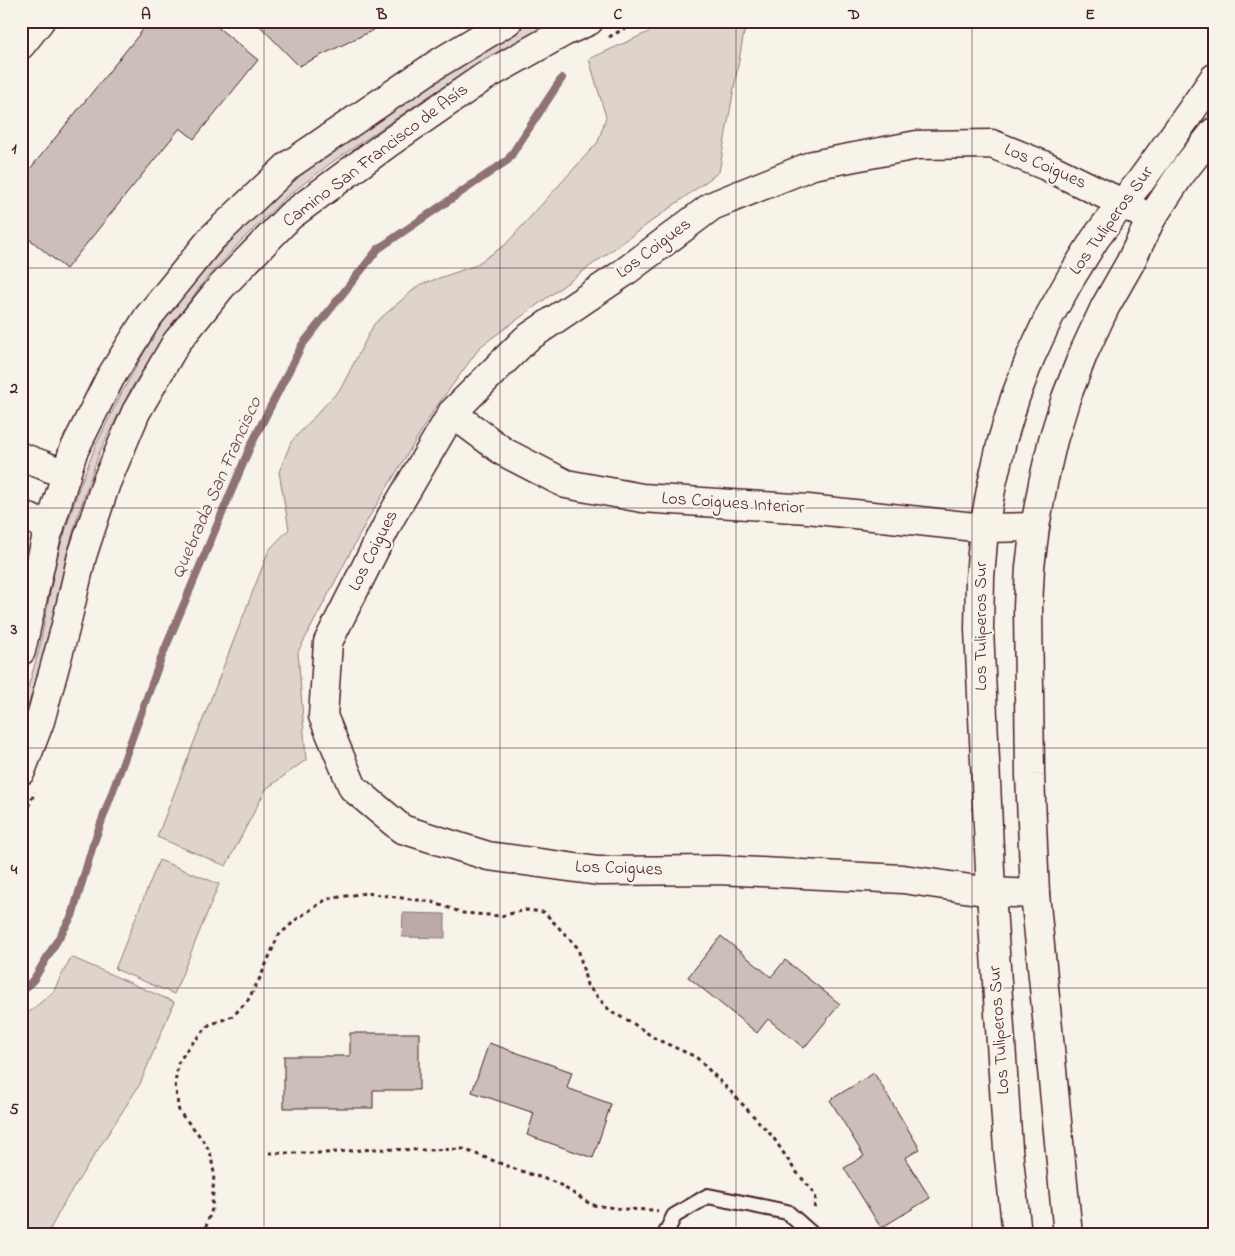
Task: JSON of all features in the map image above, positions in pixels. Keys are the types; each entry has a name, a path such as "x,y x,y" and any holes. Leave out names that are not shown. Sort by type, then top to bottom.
{"street":[{"path":"21,45 40,21"},
{"name":"Camino San Francisco de Asís","path":"21,651 46,539 73,452 110,378 148,317 212,238 289,165 437,64 508,21"},
{"name":"Camino San Francisco de Asís","path":"28,781 40,721 65,629 82,556 106,483 136,412 176,343 221,287 290,216 387,144 484,77 562,27 597,30"},
{"name":"Los Tuliperos Sur","path":"1017,1235 1008,1149 991,892 978,629 984,528 1002,441 1015,398 1031,356 1050,315 1095,239 1122,202 1140,182 1214,78"},
{"name":"Los Tuliperos Sur","path":"1068,1235 1036,894 1030,775 1028,607 1030,566 1035,527 1042,483 1053,440 1066,398 1084,352 1151,219 1180,176 1214,132"},
{"name":"Los Coigues","path":"1036,894 991,892 903,879 718,870 598,871 488,856 402,829 353,788 323,716 328,642 391,517 452,413 526,339 622,274 712,206 813,165 917,145 992,144 1046,166 1122,202 1151,219"},
{"name":"Los Coigues Interior","path":"452,413 504,452 566,484 642,498 808,509 984,528 1035,527"},
{"path":"21,457 66,475"},
{"path":"21,514 50,528"}],"lane":[{"path":"665,1235 674,1216 708,1196 787,1212 812,1234"}],"path":[{"path":"597,30 638,21"},
{"path":"21,821 28,781"},
{"path":"203,1235 212,1208 214,1173 210,1151 179,1112 175,1084 178,1063 188,1048 209,1025 233,1016 248,1000 261,976 278,936 298,918 327,899 366,893 432,902 463,913 501,916 526,910 544,912 578,948 587,985 611,1012 631,1022 656,1039 696,1057 774,1137 794,1169 816,1195 812,1234"},
{"path":"269,1153 325,1153 374,1149 463,1149 557,1183 592,1205 654,1210 674,1216"}],"shaded area":[{"path":"533,21 538,21 541,30 481,63 420,102 331,163 285,198 206,279 166,333 131,389 99,453 66,557 40,680 21,740 21,711 39,650 57,557 79,488 96,445 122,392 157,330 190,286 228,244 265,205 312,166 446,73 506,35"},
{"path":"673,21 746,21 719,172 481,346 434,410 368,519 298,652 306,760 266,789 226,866 157,837 269,550 289,529 279,472 291,442 341,388 374,324 419,285 474,266 505,245 598,142 606,117 589,59"},
{"path":"159,860 219,884 174,994 115,969"},
{"path":"403,913 445,914 445,938 402,937"},
{"path":"71,957 174,1002 140,1084 65,1201 47,1235 21,1235 21,1019 53,992"}],"building":[{"path":"150,21 210,21 258,60 194,139 180,128 66,269 21,232 21,180"},
{"path":"255,21 392,21 299,66"},
{"path":"721,936 771,977 785,960 840,1004 804,1048 768,1019 757,1033 688,977"},
{"path":"350,1033 419,1033 419,1090 373,1090 373,1108 284,1108 284,1056 350,1056"},
{"path":"489,1043 572,1072 567,1088 611,1104 593,1158 527,1135 534,1113 472,1092"},
{"path":"874,1073 920,1149 905,1158 930,1198 881,1228 844,1168 864,1156 830,1100"}],"waterway":[{"name":"Quebrada San Francisco","path":"21,993 34,979 72,916 93,845 162,656 250,447 302,345 378,249 508,160 562,78"}]}
